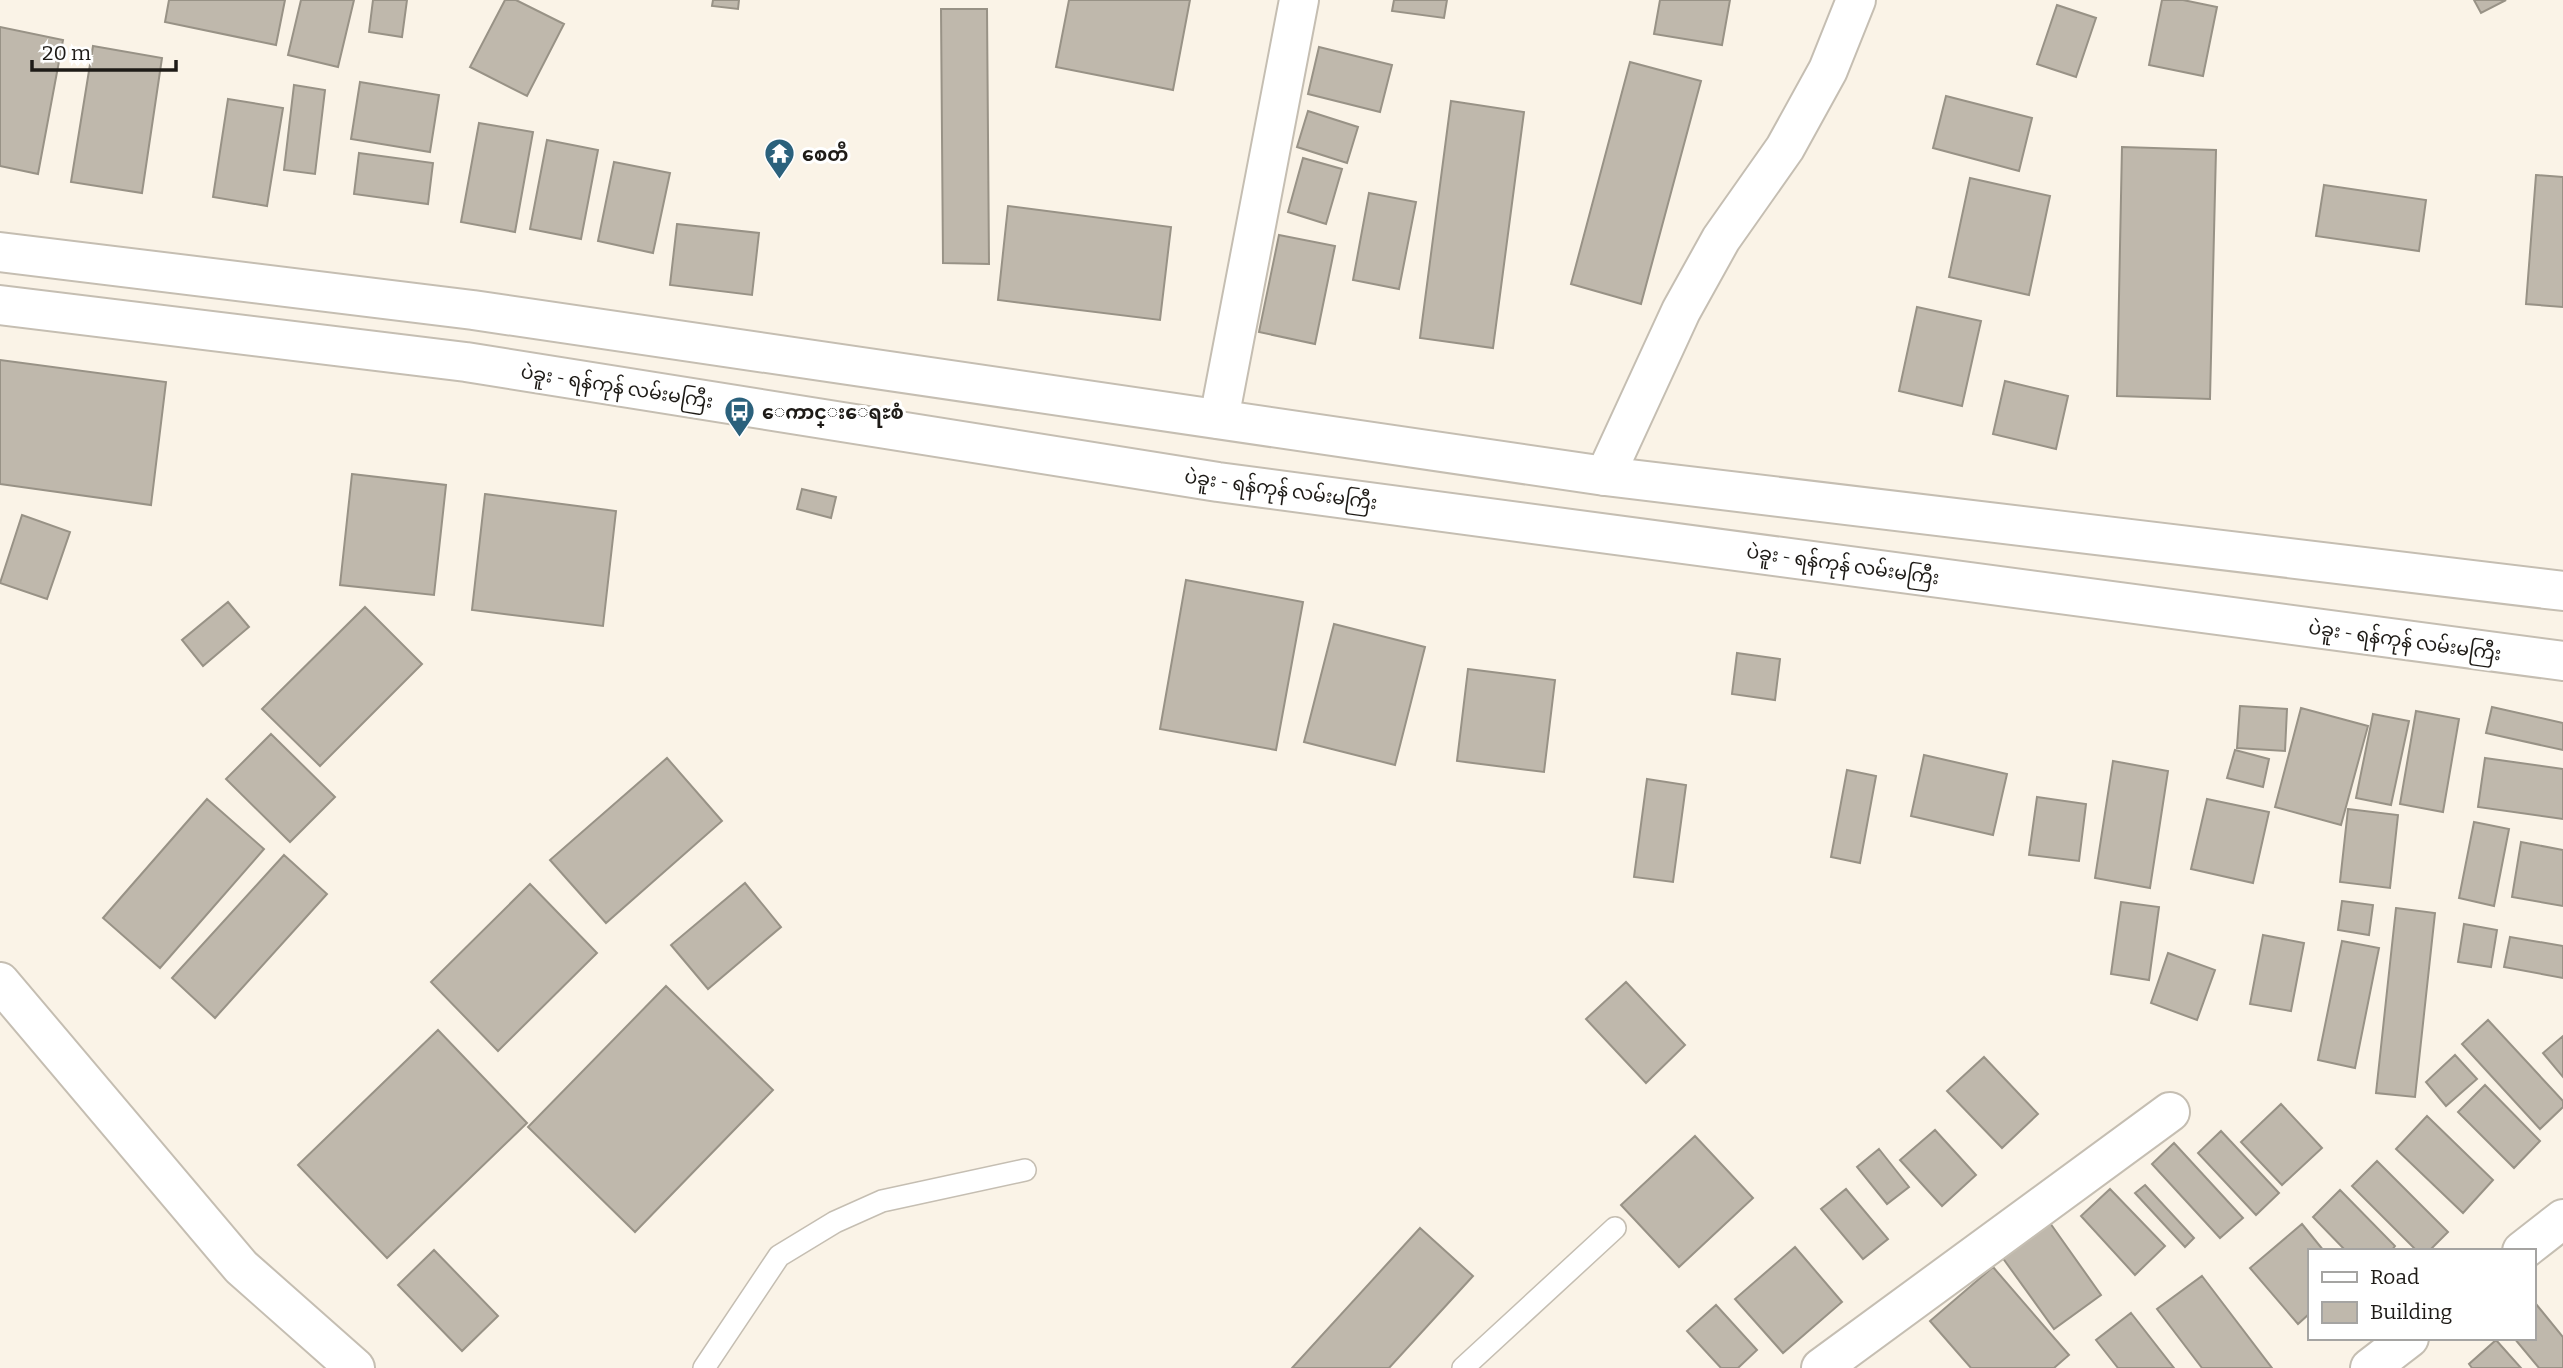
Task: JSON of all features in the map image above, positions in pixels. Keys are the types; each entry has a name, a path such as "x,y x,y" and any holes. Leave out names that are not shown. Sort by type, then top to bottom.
{"main road":[{"path":"1219,419 1299,0"},
{"path":"1605,476 1681,311 1721,239 1785,148 1828,70 1856,0"},
{"path":"0,253 473,310 1605,476 2563,591"},
{"name":"ပဲခူး - ရန်ကုန် လမ်းမကြီး","path":"0,305 466,362 1218,482 2563,661"},
{"path":"0,982 241,1267 355,1368"},
{"path":"1821,1368 2170,1112"},
{"path":"2525,1249 2563,1219"},
{"path":"2370,1368 2406,1340"}],"lane":[{"path":"704,1368 779,1256 835,1222 882,1201 1025,1170"},
{"path":"1463,1368 1615,1228"}],"building":[{"path":"169,0 285,0 276,45 165,22"},
{"path":"301,0 354,0 338,67 288,55"},
{"path":"373,0 407,0 402,37 369,32"},
{"path":"505,0 516,0 564,24 527,96 470,67"},
{"path":"713,0 739,0 738,9 712,6"},
{"path":"1069,0 1190,0 1173,90 1056,67"},
{"path":"1394,0 1447,0 1444,18 1392,11"},
{"path":"1660,0 1730,0 1722,45 1654,34"},
{"path":"2162,0 2183,0 2217,7 2203,76 2149,65"},
{"path":"2474,0 2506,0 2481,13"},
{"path":"2057,5 2096,18 2076,77 2037,64"},
{"path":"941,9 987,9 989,264 943,263"},
{"path":"0,27 63,40 38,174 0,166"},
{"path":"93,46 162,58 142,193 71,182"},
{"path":"1319,47 1392,65 1380,112 1308,94"},
{"path":"1630,62 1701,81 1641,304 1571,284"},
{"path":"360,82 439,95 430,152 351,139"},
{"path":"294,85 325,90 315,174 284,170"},
{"path":"1946,96 2032,118 2019,171 1933,148"},
{"path":"228,99 283,108 267,206 213,197"},
{"path":"1451,101 1524,112 1493,348 1420,338"},
{"path":"1308,111 1358,127 1347,163 1297,147"},
{"path":"479,123 533,132 515,232 461,222"},
{"path":"547,140 598,150 581,239 530,229"},
{"path":"2122,147 2216,150 2210,399 2117,396"},
{"path":"359,153 433,163 428,204 354,194"},
{"path":"1303,158 1342,169 1326,224 1288,212"},
{"path":"614,162 670,173 653,253 598,241"},
{"path":"2536,175 2563,177 2563,307 2526,304"},
{"path":"1970,178 2050,196 2029,295 1949,277"},
{"path":"2324,185 2426,200 2419,251 2316,236"},
{"path":"1369,193 1416,202 1399,289 1353,280"},
{"path":"1008,206 1171,227 1160,320 998,300"},
{"path":"677,224 759,233 752,295 670,285"},
{"path":"1279,235 1335,246 1315,344 1259,332"},
{"path":"1917,307 1981,321 1962,406 1899,391"},
{"path":"0,360 166,382 151,505 0,484"},
{"path":"2005,381 2068,396 2056,449 1993,434"},
{"path":"352,474 446,485 434,595 340,585"},
{"path":"802,489 836,497 831,518 797,509"},
{"path":"485,494 616,511 603,626 472,610"},
{"path":"22,515 70,532 47,599 0,583"},
{"path":"1186,580 1303,602 1276,750 1160,729"},
{"path":"228,602 249,627 203,666 182,640"},
{"path":"365,607 422,664 320,766 262,709"},
{"path":"1334,624 1425,647 1395,765 1304,742"},
{"path":"1737,653 1780,659 1775,700 1732,694"},
{"path":"1468,669 1555,680 1544,772 1457,761"},
{"path":"2240,706 2287,709 2285,751 2237,748"},
{"path":"2492,707 2563,723 2563,750 2486,733"},
{"path":"2301,708 2368,726 2341,825 2275,807"},
{"path":"2416,711 2459,719 2443,812 2400,804"},
{"path":"2373,714 2409,721 2391,805 2356,798"},
{"path":"271,734 335,797 290,842 226,779"},
{"path":"2235,750 2269,759 2263,787 2227,778"},
{"path":"1924,755 2007,774 1993,835 1911,816"},
{"path":"667,758 722,821 606,923 550,860"},
{"path":"2485,758 2563,769 2563,819 2478,807"},
{"path":"2113,761 2168,771 2150,888 2095,878"},
{"path":"1847,770 1876,776 1860,863 1831,857"},
{"path":"1647,779 1686,785 1673,882 1634,877"},
{"path":"2037,797 2086,804 2079,861 2029,855"},
{"path":"207,799 264,849 160,968 103,918"},
{"path":"2207,799 2269,812 2253,883 2191,869"},
{"path":"2348,809 2398,815 2390,888 2340,882"},
{"path":"2474,822 2509,829 2494,906 2459,898"},
{"path":"2521,842 2563,850 2563,906 2512,897"},
{"path":"284,855 327,894 215,1018 172,978"},
{"path":"745,883 781,927 708,989 671,945"},
{"path":"530,884 597,953 498,1051 431,982"},
{"path":"2342,901 2373,905 2369,935 2338,930"},
{"path":"2121,902 2159,907 2149,980 2111,974"},
{"path":"2396,908 2435,913 2415,1097 2376,1093"},
{"path":"2464,924 2497,930 2491,967 2458,962"},
{"path":"2263,935 2304,943 2291,1011 2250,1004"},
{"path":"2510,937 2563,946 2563,978 2504,967"},
{"path":"2342,941 2379,948 2355,1068 2318,1060"},
{"path":"2168,953 2215,970 2197,1020 2151,1003"},
{"path":"1626,982 1685,1045 1646,1083 1586,1019"},
{"path":"666,986 773,1090 635,1232 528,1127"},
{"path":"2488,1020 2563,1101 2563,1107 2540,1129 2462,1044"},
{"path":"438,1030 527,1123 387,1258 298,1165"},
{"path":"2563,1036 2563,1077 2543,1053"},
{"path":"2455,1055 2477,1079 2446,1106 2426,1082"},
{"path":"1984,1057 2038,1114 2002,1148 1947,1091"},
{"path":"2485,1085 2540,1141 2514,1168 2458,1112"},
{"path":"2281,1104 2322,1148 2282,1185 2241,1142"},
{"path":"2427,1116 2493,1180 2463,1213 2396,1149"},
{"path":"1935,1130 1976,1175 1942,1206 1900,1160"},
{"path":"2221,1131 2279,1193 2256,1215 2198,1153"},
{"path":"1695,1136 1753,1198 1679,1267 1621,1205"},
{"path":"2174,1143 2243,1218 2220,1238 2152,1164"},
{"path":"1879,1149 1909,1187 1887,1204 1857,1167"},
{"path":"2377,1161 2448,1232 2431,1249 2415,1249 2352,1186"},
{"path":"2145,1185 2194,1238 2185,1247 2135,1193"},
{"path":"1846,1189 1888,1239 1863,1259 1821,1209"},
{"path":"2110,1189 2165,1246 2135,1275 2081,1216"},
{"path":"2340,1190 2395,1246 2393,1249 2344,1249 2313,1217"},
{"path":"2050,1223 2101,1295 2054,1329 2002,1257"},
{"path":"2302,1224 2322,1249 2308,1249 2308,1315 2298,1324 2250,1268"},
{"path":"1420,1228 1473,1276 1389,1368 1292,1368"},
{"path":"1795,1247 1842,1302 1783,1353 1735,1299"},
{"path":"434,1250 498,1316 462,1351 398,1285"},
{"path":"1993,1267 2069,1355 2054,1368 1971,1368 1930,1321"},
{"path":"2202,1276 2272,1368 2202,1368 2157,1309"},
{"path":"1716,1305 1757,1350 1738,1368 1721,1368 1687,1331"},
{"path":"2535,1305 2563,1337 2563,1368 2539,1368 2516,1340 2535,1340"},
{"path":"2131,1313 2174,1368 2118,1368 2096,1340"},
{"path":"2496,1340 2521,1368 2472,1368 2469,1364"}],"place":[{"name":"စေတီ","path":"779,181"},
{"name":"ေကာင္းေရႊစံ","path":"739,439"}]}
